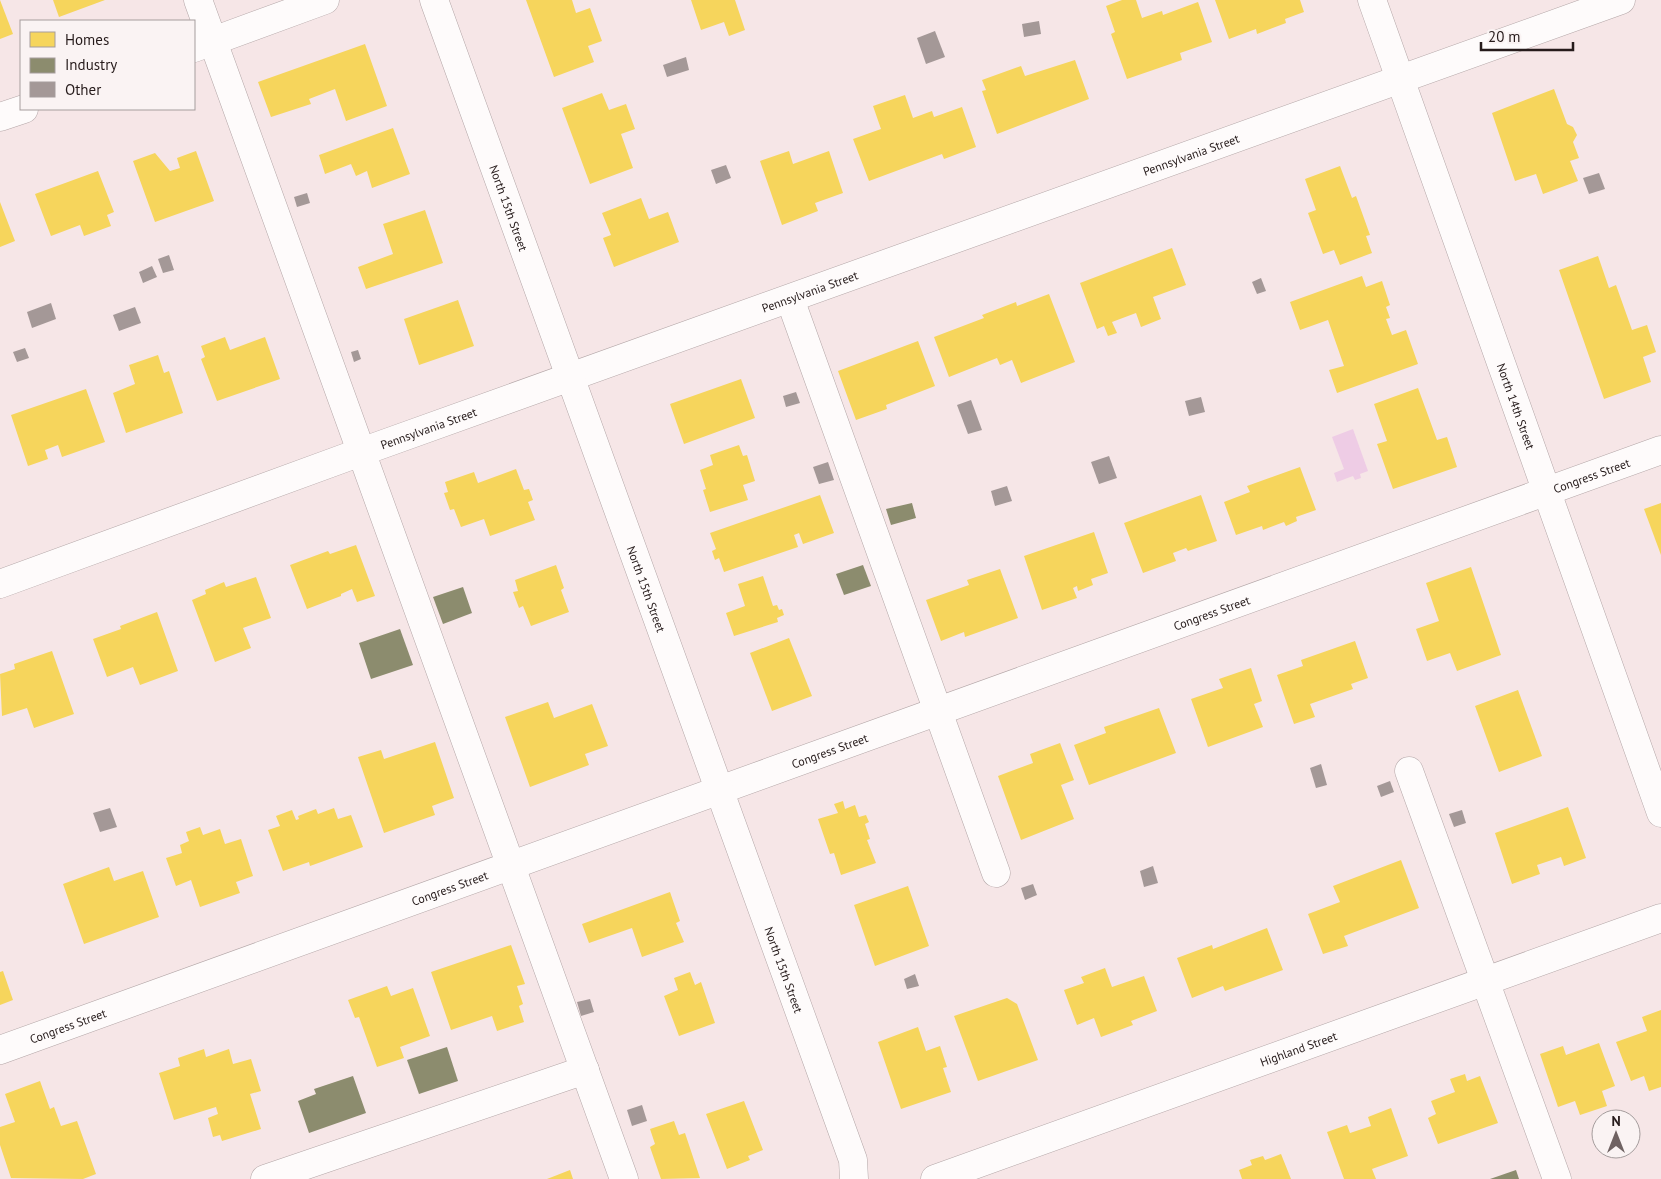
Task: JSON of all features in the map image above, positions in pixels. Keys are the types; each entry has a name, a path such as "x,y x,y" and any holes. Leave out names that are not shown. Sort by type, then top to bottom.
{"street":[{"path":"198,0 203,45 362,452 624,1179"},
{"path":"203,45 326,0"},
{"name":"North 15th Street","path":"434,0 853,1160 854,1179"},
{"name":"North 14th Street","path":"1372,0 1661,813"},
{"name":"Pennsylvania Street","path":"0,584 1621,0"},
{"path":"0,118 21,110"},
{"path":"790,299 936,712 996,873"},
{"name":"Congress Street","path":"0,1050 1661,450"},
{"path":"1409,771 1557,1179"},
{"name":"Highland Street","path":"935,1179 1661,918"},
{"path":"266,1179 585,1070"}],"shaded area":[{"path":"1353,429 1368,471 1360,474 1361,478 1355,480 1353,476 1337,482 1334,473 1344,469 1332,437"}],"building: Homes":[{"path":"0,0 13,34 0,39"},
{"path":"53,0 105,0 59,17"},
{"path":"526,0 572,0 576,13 590,8 602,41 588,46 594,62 554,77"},
{"path":"691,0 735,0 745,30 729,36 724,22 701,30"},
{"path":"1122,0 1136,0 1142,18 1162,11 1163,15 1198,2 1212,42 1180,53 1182,60 1127,79 1111,34 1115,32 1106,6"},
{"path":"1215,0 1300,0 1304,12 1285,19 1286,23 1257,34 1256,29 1229,39"},
{"path":"365,44 387,106 346,121 335,89 309,99 311,104 271,117 258,82"},
{"path":"1075,60 1089,99 997,134 982,91 986,90 982,80 1021,66 1025,76"},
{"path":"1554,89 1567,124 1573,127 1577,135 1573,142 1579,158 1570,161 1578,181 1543,194 1536,174 1515,181 1492,113"},
{"path":"602,93 609,110 626,104 635,129 621,134 633,168 590,184 562,108"},
{"path":"905,95 913,118 932,111 934,117 962,107 976,147 944,159 942,154 869,181 853,139 881,129 873,106"},
{"path":"393,128 410,174 372,188 367,171 356,176 351,164 325,174 319,155"},
{"path":"196,151 214,201 155,222 133,161 155,153 170,171 180,168 177,158"},
{"path":"789,151 793,164 829,151 843,193 815,203 818,211 782,225 760,161"},
{"path":"1340,166 1352,198 1356,196 1370,235 1366,236 1372,253 1340,265 1334,250 1323,254 1308,213 1316,210 1305,179"},
{"path":"98,171 114,212 107,215 111,226 84,236 80,225 51,236 35,194"},
{"path":"641,198 649,219 668,212 679,242 614,267 603,238 611,235 602,213"},
{"path":"0,202 15,241 0,247"},
{"path":"425,210 443,263 366,289 358,267 393,254 383,224"},
{"path":"1172,248 1186,285 1153,297 1161,319 1141,327 1136,313 1112,322 1117,333 1108,336 1104,326 1097,329 1080,283"},
{"path":"1598,256 1609,288 1616,285 1632,330 1647,325 1656,352 1643,357 1651,382 1604,399 1559,270"},
{"path":"1362,276 1366,287 1382,281 1390,305 1386,307 1390,318 1386,319 1392,335 1406,330 1418,364 1337,393 1329,370 1344,366 1328,320 1300,330 1290,302"},
{"path":"1049,294 1075,362 1021,383 1012,360 1000,365 997,358 949,377 934,337 984,318 982,315 1016,302 1017,306"},
{"path":"458,300 474,346 419,365 404,319"},
{"path":"225,337 230,350 265,337 280,379 217,401 201,359 205,357 201,346"},
{"path":"918,341 935,386 886,405 887,409 856,420 838,371"},
{"path":"158,355 164,373 169,371 183,413 126,433 113,393 135,384 129,365"},
{"path":"741,379 755,418 684,444 670,404"},
{"path":"1418,388 1437,440 1447,437 1457,467 1393,489 1377,444 1387,441 1374,404"},
{"path":"86,389 105,442 62,457 58,445 45,450 48,459 28,466 11,415"},
{"path":"739,445 743,456 747,455 755,481 743,485 748,500 710,512 703,490 706,489 700,470 713,465 710,455"},
{"path":"1300,467 1316,510 1296,517 1297,521 1286,526 1284,522 1263,530 1262,526 1236,535 1224,502 1250,492 1247,486"},
{"path":"516,469 524,490 529,489 533,500 528,502 535,520 490,536 484,519 461,527 454,509 450,510 444,493 448,492 445,482 474,472 478,483"},
{"path":"820,495 834,533 803,544 799,533 794,535 798,547 724,572 719,558 715,560 712,551 716,549 710,533"},
{"path":"1201,495 1217,541 1188,551 1186,548 1173,553 1176,561 1143,573 1124,523"},
{"path":"1661,503 1661,555 1644,509"},
{"path":"1094,532 1108,573 1091,579 1093,585 1078,591 1077,586 1073,588 1077,598 1042,610 1024,556"},
{"path":"356,545 375,596 357,602 352,589 341,594 341,596 307,609 290,565 328,551 330,554"},
{"path":"556,565 564,588 561,590 569,612 531,626 523,606 519,608 513,592 518,591 515,580"},
{"path":"1471,567 1501,655 1457,671 1450,653 1427,661 1416,629 1439,621 1426,583"},
{"path":"1000,569 1018,618 965,637 964,632 941,641 926,600 969,585 967,580"},
{"path":"763,576 773,606 777,605 779,610 782,609 784,615 777,618 778,622 734,636 726,613 745,606 738,584"},
{"path":"256,577 271,618 243,628 251,648 215,662 192,600 206,594 205,590 224,582 226,587"},
{"path":"157,612 178,671 140,685 133,667 107,677 93,639 121,629 120,626"},
{"path":"789,638 812,696 772,711 750,653"},
{"path":"1355,641 1368,678 1351,684 1353,689 1310,704 1315,717 1294,724 1277,675 1303,666 1301,660"},
{"path":"52,651 74,714 34,728 27,708 2,716 0,674 15,669 14,664"},
{"path":"1251,668 1262,701 1254,704 1263,727 1208,747 1191,699 1223,688 1219,679"},
{"path":"1518,690 1542,756 1499,772 1475,706"},
{"path":"548,702 554,718 592,704 608,746 585,754 589,765 530,787 505,717"},
{"path":"1159,708 1176,753 1089,785 1074,745 1106,733 1104,727"},
{"path":"435,742 454,798 432,806 435,815 384,833 358,757 381,750 384,759"},
{"path":"1060,743 1074,780 1061,785 1074,819 1021,840 998,776 1033,763 1030,754"},
{"path":"843,801 845,809 855,805 859,817 866,815 869,822 865,824 870,839 867,840 876,863 841,875 834,853 830,854 818,819 838,813 834,804"},
{"path":"1568,807 1586,858 1564,866 1561,857 1537,865 1540,874 1512,884 1495,833"},
{"path":"334,808 338,819 351,815 363,847 310,866 309,862 283,871 268,830 280,826 276,816 292,810 296,820 299,819 298,816 316,809 318,814"},
{"path":"200,827 203,835 220,829 225,844 241,839 253,876 236,882 240,893 200,907 191,880 176,886 166,858 182,853 180,845 189,841 186,832"},
{"path":"1401,860 1419,908 1344,936 1348,946 1323,954 1308,914 1340,902 1333,886"},
{"path":"109,867 114,881 143,871 159,917 84,944 63,884"},
{"path":"908,886 929,946 875,966 854,905"},
{"path":"670,892 680,921 676,923 684,942 642,957 632,928 589,943 582,924"},
{"path":"1267,928 1283,970 1225,991 1223,986 1192,998 1177,958 1212,945 1213,949"},
{"path":"511,945 525,984 517,986 523,1004 519,1006 524,1022 497,1031 492,1016 451,1030 431,972"},
{"path":"1105,968 1112,987 1144,976 1157,1011 1131,1021 1133,1025 1101,1037 1094,1018 1077,1025 1064,990 1084,983 1081,977"},
{"path":"3,971 13,1000 0,1005 0,972"},
{"path":"690,972 695,985 701,982 715,1023 679,1036 664,996 678,990 674,978"},
{"path":"387,986 391,996 413,988 430,1036 400,1047 404,1058 377,1067 359,1017 355,1018 348,1000"},
{"path":"1007,998 1017,1004 1038,1060 978,1081 954,1016"},
{"path":"1661,1010 1661,1087 1649,1091 1644,1076 1631,1081 1616,1042 1647,1031 1642,1017"},
{"path":"918,1027 926,1051 940,1046 947,1067 943,1068 951,1092 901,1109 878,1042"},
{"path":"1599,1043 1615,1086 1602,1091 1607,1106 1591,1109 1591,1111 1580,1115 1575,1101 1558,1107 1540,1054 1563,1046 1566,1055"},
{"path":"204,1049 206,1057 229,1049 233,1064 251,1059 261,1091 250,1094 261,1129 222,1141 220,1135 213,1137 208,1118 218,1114 216,1107 174,1120 159,1073 180,1066 178,1058"},
{"path":"1465,1074 1467,1081 1480,1076 1498,1123 1438,1144 1428,1118 1436,1114 1431,1101 1455,1092 1450,1079"},
{"path":"40,1081 50,1109 54,1107 61,1126 77,1121 96,1174 83,1179 11,1178 0,1145 0,1127 15,1122 5,1094"},
{"path":"744,1101 763,1150 748,1156 750,1160 727,1169 706,1114"},
{"path":"1391,1108 1408,1156 1372,1169 1376,1179 1344,1179 1327,1132 1347,1125 1350,1133 1371,1126 1368,1117"},
{"path":"674,1121 679,1135 685,1133 700,1178 661,1179 650,1147 655,1144 650,1129"},
{"path":"1281,1154 1291,1179 1242,1179 1239,1170 1252,1165 1250,1160 1263,1156 1265,1160"},
{"path":"570,1170 573,1179 547,1179"}],"building: Industry":[{"path":"912,503 916,518 891,525 886,509"},
{"path":"863,565 871,586 844,595 836,574"},
{"path":"463,587 472,613 443,624 433,597"},
{"path":"400,629 413,665 371,679 359,643"},
{"path":"447,1047 458,1081 419,1094 407,1060"},
{"path":"353,1076 366,1113 309,1133 298,1101 316,1094 314,1089"},
{"path":"1516,1170 1519,1179 1490,1179"}],"building: Other":[{"path":"1039,21 1041,34 1024,37 1022,24"},
{"path":"935,31 945,57 926,64 917,38"},
{"path":"686,57 689,70 667,77 663,65"},
{"path":"726,165 731,178 716,184 711,170"},
{"path":"1599,173 1605,189 1589,194 1583,178"},
{"path":"307,193 310,203 297,207 294,197"},
{"path":"169,255 174,270 163,273 158,259"},
{"path":"152,266 157,277 143,283 139,272"},
{"path":"1261,278 1266,291 1257,294 1252,282"},
{"path":"51,303 56,319 32,328 27,312"},
{"path":"135,307 141,323 119,331 113,315"},
{"path":"25,348 29,358 17,362 13,352"},
{"path":"358,350 361,359 354,362 351,352"},
{"path":"796,392 800,403 786,407 783,396"},
{"path":"1201,397 1205,412 1189,416 1185,401"},
{"path":"971,400 982,430 968,434 957,405"},
{"path":"1109,456 1117,478 1099,484 1091,462"},
{"path":"828,462 834,480 819,484 813,467"},
{"path":"1007,486 1012,501 995,506 991,491"},
{"path":"1321,764 1327,785 1316,788 1310,768"},
{"path":"1390,781 1394,792 1381,797 1377,786"},
{"path":"110,808 117,827 100,832 93,813"},
{"path":"1462,810 1466,823 1454,827 1449,814"},
{"path":"1153,866 1158,883 1144,887 1140,871"},
{"path":"1033,884 1037,895 1025,900 1021,888"},
{"path":"915,974 919,986 907,989 904,979"},
{"path":"590,999 594,1012 581,1016 577,1002"},
{"path":"642,1105 647,1121 632,1126 627,1110"}]}
